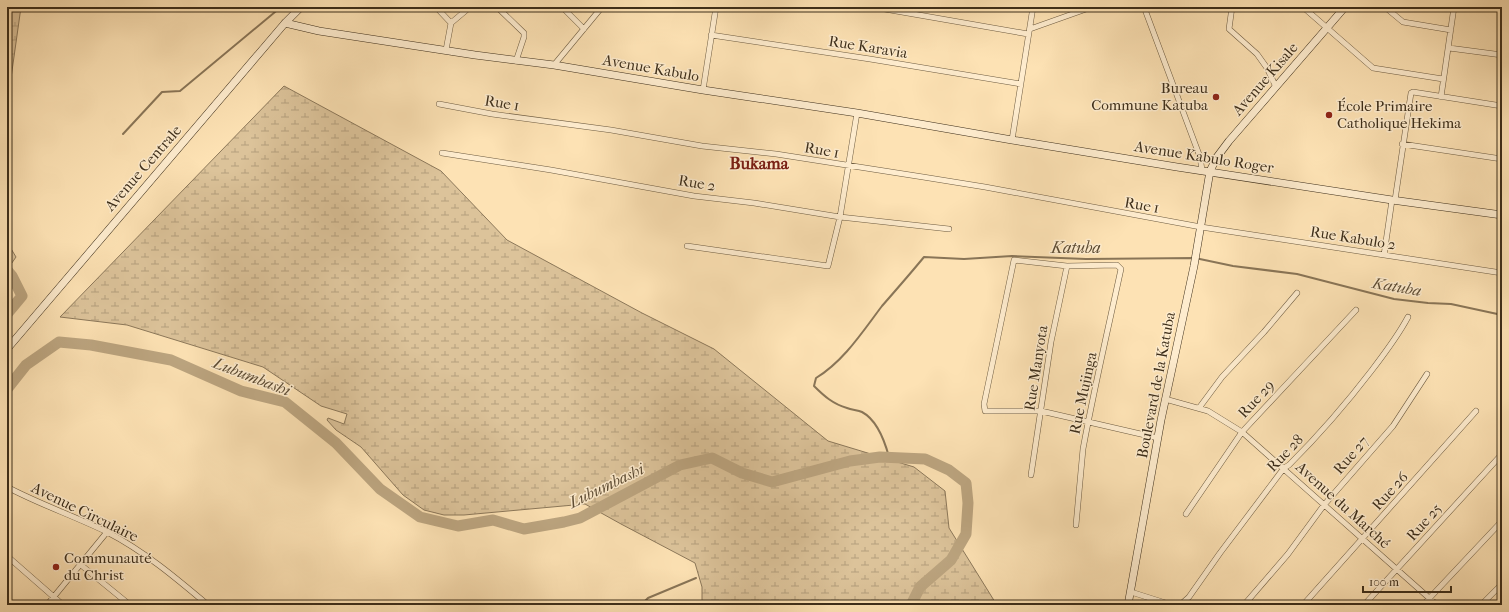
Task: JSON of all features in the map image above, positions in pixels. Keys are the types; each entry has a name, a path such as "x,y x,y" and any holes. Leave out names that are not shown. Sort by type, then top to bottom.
{"street":[{"name":"Avenue Centrale","path":"7,349 285,22 301,7"},
{"path":"436,7 452,23"},
{"path":"446,50 452,23 470,7"},
{"path":"497,7 524,33 516,61"},
{"path":"562,7 584,29"},
{"path":"554,65 602,7"},
{"path":"703,90 716,7"},
{"path":"873,7 1029,32 1092,7"},
{"path":"1012,140 1033,7"},
{"path":"1144,7 1206,170"},
{"path":"1232,7 1229,29 1257,54 1267,68 1276,87"},
{"path":"1303,7 1373,68 1444,79"},
{"name":"Avenue Kisale","path":"1206,170 1222,149 1344,7"},
{"path":"1385,7 1403,22 1451,30"},
{"path":"1441,97 1454,7"},
{"name":"Avenue Kabulo","path":"285,22 319,31 516,61 554,65 703,90 857,113 1012,140"},
{"name":"Rue Karavia","path":"711,35 1021,84"},
{"path":"1449,48 1502,55"},
{"path":"1384,255 1411,93 1413,92 1502,106"},
{"name":"Rue 1","path":"439,104 492,114 611,130 702,146 776,154 985,187 1201,227"},
{"path":"687,246 828,266 840,217 857,113"},
{"name":"Avenue Kabulo Roger","path":"1012,140 1394,200"},
{"path":"1402,144 1502,159"},
{"name":"Rue 2","path":"442,153 551,170 694,196 754,203 840,217 949,229"},
{"name":"Boulevard de la Katuba","path":"1128,605 1165,399 1201,227 1206,170"},
{"path":"1394,200 1502,215"},
{"name":"Rue Kabulo 2","path":"1201,227 1502,273"},
{"path":"1067,266 1014,260 984,404 985,411 1040,411 1158,438"},
{"name":"Rue Mujinga","path":"1067,266 1117,265 1120,267 1083,449 1076,525"},
{"name":"Rue Manyota","path":"1031,475 1051,342 1067,266"},
{"path":"1199,408 1222,377 1264,332 1297,293"},
{"name":"Rue 29","path":"1186,514 1242,432 1356,310"},
{"name":"Rue 28","path":"1180,605 1189,597 1284,468 1317,437 1347,402 1399,334 1408,317"},
{"name":"Rue 27","path":"1244,605 1288,554 1324,505 1393,426 1427,374"},
{"name":"Avenue du Marché","path":"1165,399 1208,411 1242,432 1398,569 1436,605"},
{"name":"Rue 26","path":"1303,605 1476,411"},
{"name":"Rue 25","path":"1364,605 1502,454"},
{"name":"Avenue Circulaire","path":"7,487 107,532 159,565 208,605"},
{"path":"1423,605 1502,521"},
{"path":"47,605 107,532"},
{"path":"7,556 64,605"},
{"path":"81,565 130,605"},
{"path":"1481,605 1502,584"},
{"path":"1131,592 1172,605"}],"green space":[{"path":"7,7 21,7 11,78 7,86"},
{"path":"284,86 441,171 507,240 642,313 714,349 828,441 914,467 945,491 949,528 998,605 702,605 702,587 695,563 585,504 464,515 444,515 424,510 403,495 361,447 336,430 327,420 328,418 344,424 347,414 321,406 263,367 127,325 60,317"},
{"path":"7,242 16,257 7,270"}],"waterway":[{"path":"123,134 162,92 180,91 281,7"},
{"name":"Katuba","path":"889,457 880,432 872,420 860,411 849,409 833,402 814,386 816,378 844,354 882,306 924,257 964,259 1012,256 1086,259 1195,258 1233,266 1297,274 1394,299 1451,304 1502,315"},
{"name":"Lubumbashi","path":"7,270 12,276 22,296 7,314"},
{"name":"Lubumbashi","path":"7,389 26,365 59,342 91,345 171,360 241,391 285,402 336,443 380,489 420,517 458,526 493,520 524,529 580,518 680,465 712,458 742,473 772,482 850,461 880,457 925,459 949,470 966,483 968,503 966,534 951,560 920,587 911,605"},
{"path":"641,605 648,598 696,578"}],"place":[{"name":"Bureau Commune Katuba","path":"1216,97"},
{"name":"École Primaire Catholique Hekima","path":"1329,115"},
{"name":"Communauté du Christ","path":"56,567"}],"district":[{"name":"Bukama","path":"759,163"}]}
